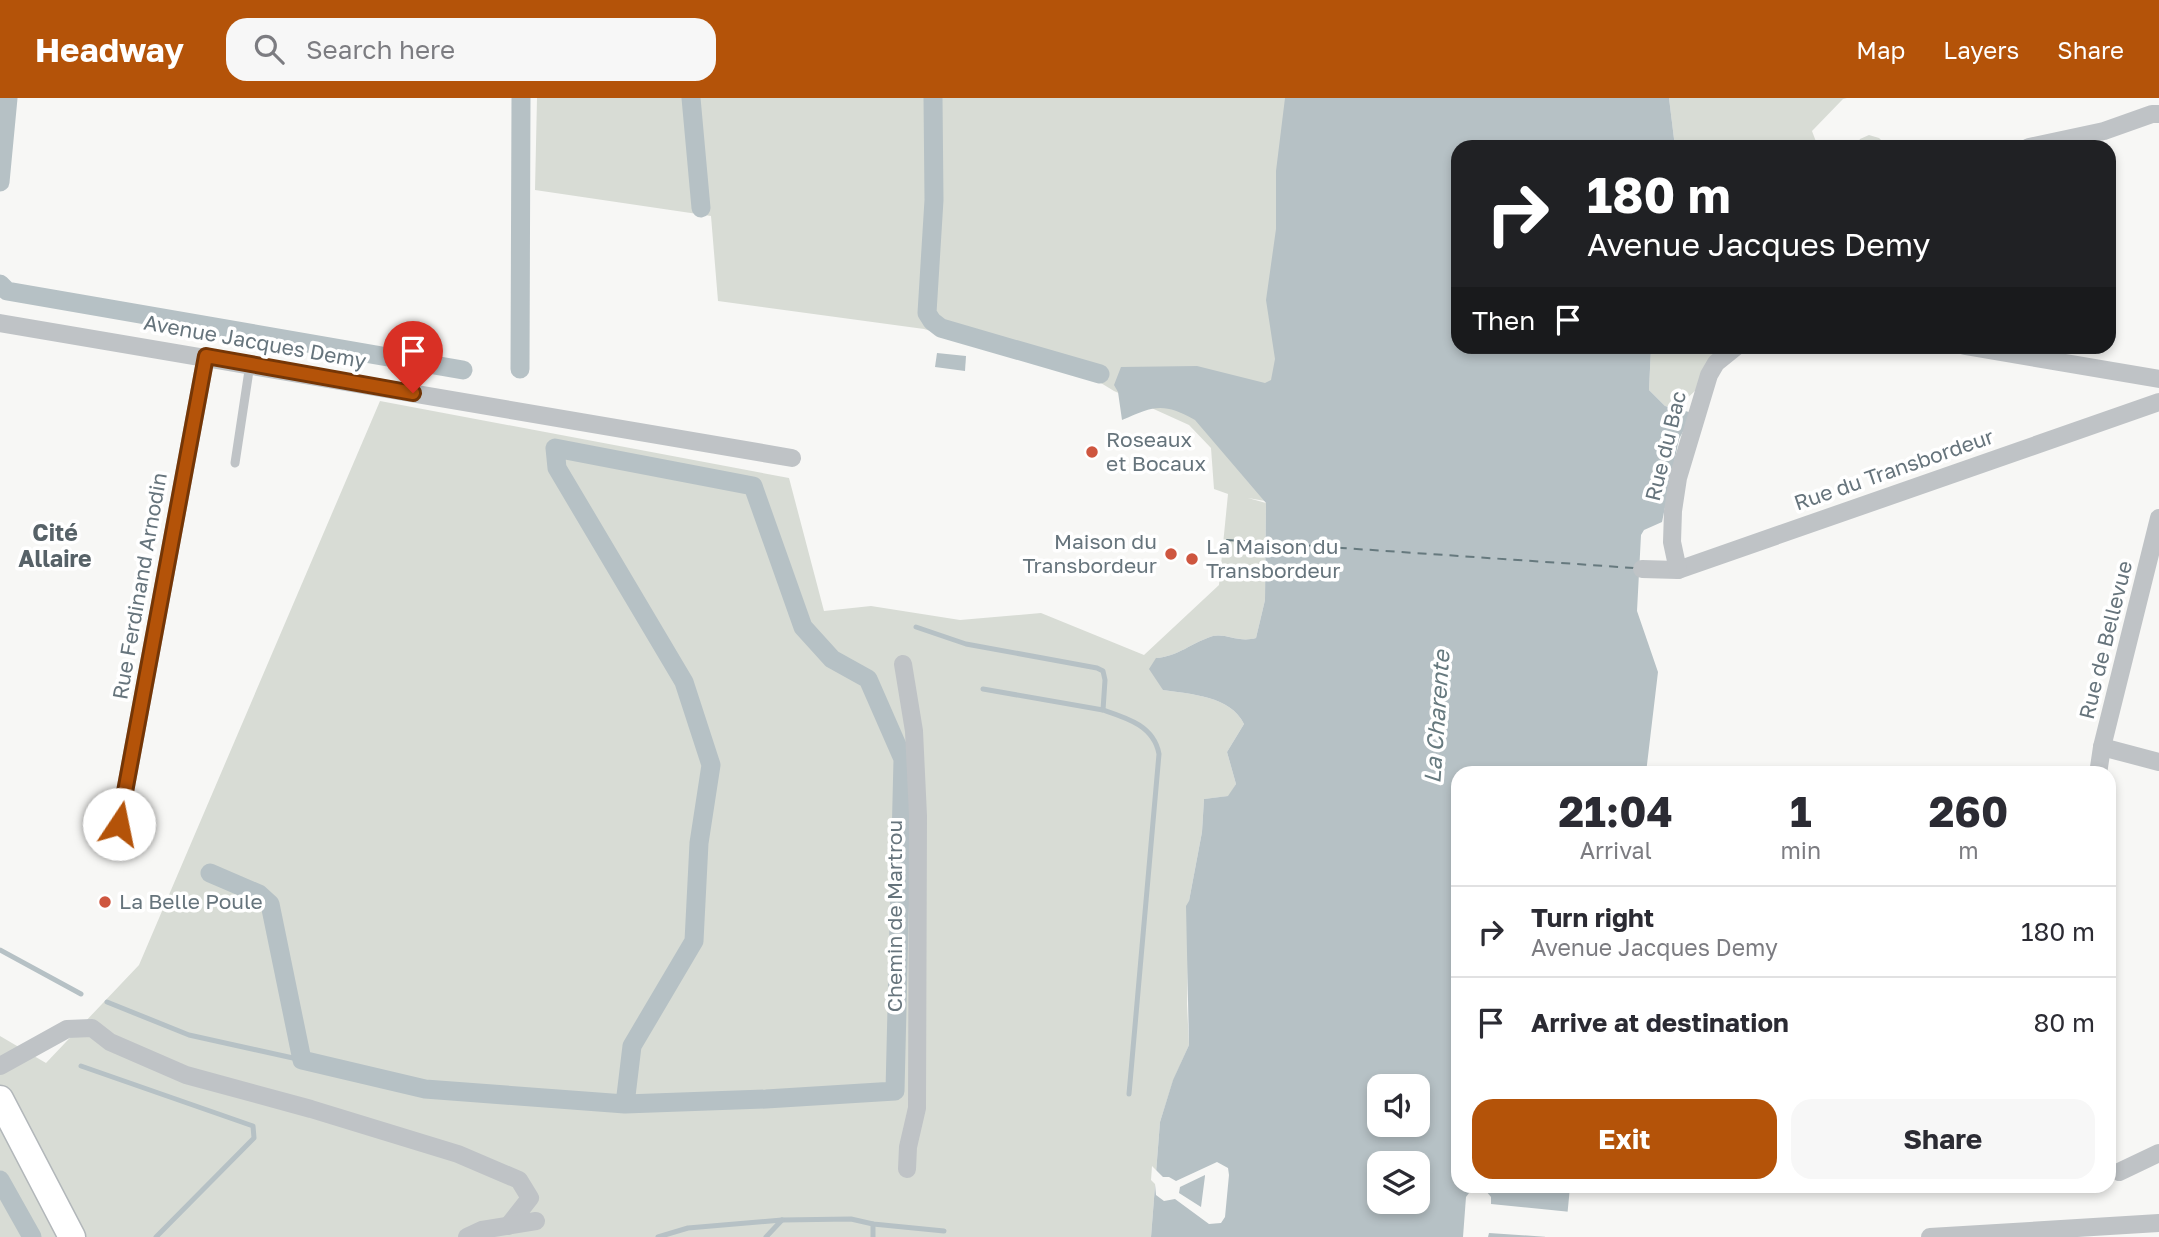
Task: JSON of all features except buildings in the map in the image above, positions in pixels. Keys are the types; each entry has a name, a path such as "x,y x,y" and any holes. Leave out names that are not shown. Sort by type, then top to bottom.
{"main road":[{"path":"0,1100 72,1237"}],"street":[{"path":"2062,140 2104,131 2159,114"},
{"name":"Avenue Jacques Demy","path":"0,323 792,458"},
{"name":"Rue du Bac","path":"1678,570 1672,526 1681,469 1709,374 1716,363 1727,354"},
{"path":"2012,354 2159,379"},
{"name":"Rue Ferdinand Arnodin","path":"119,824 206,356"},
{"name":"Rue du Transbordeur","path":"1642,569 1678,570 2159,402"},
{"name":"Rue de Bellevue","path":"2099,766 2159,518"},
{"name":"Chemin de Martrou","path":"903,664 914,731 918,816 917,1108 906,1168"},
{"path":"2102,747 2159,762"},
{"path":"0,1066 67,1029 92,1028 110,1042 186,1074 458,1154 519,1180 530,1198 508,1226"},
{"path":"2119,1172 2159,1153"},
{"path":"474,1233 536,1221"},
{"path":"1930,1237 2159,1223"}],"lane":[{"path":"235,463 250,364"}],"shaded area":[{"path":"537,98 1306,98 1273,392 1207,414 1265,501 1248,498 1266,503 1265,600 1256,638 1213,636 1171,655 1156,658 1163,690 1197,695 1220,702 1230,707 1244,724 1227,752 1236,784 1229,796 1204,799 1202,832 1189,901 1189,1045 1173,1081 1160,1122 1151,1237 0,1237 0,1036 46,1063 139,965 380,401 789,478 824,611 871,606 960,620 1041,613 1144,655 1219,585 1228,494 1214,489 1211,448 1189,425 1096,380 924,329 718,301 711,216 535,190"},
{"path":"1669,98 1847,98 1812,131 1815,140 1674,140"},
{"path":"1869,135 1881,140 1860,140"},
{"path":"1651,354 1723,354 1696,390 1684,401 1681,409 1665,406 1649,390"}],"water":[{"name":"La Charente","path":"1285,98 1669,98 1674,140 1451,140 1451,354 1651,354 1649,390 1665,406 1693,413 1679,439 1662,522 1644,530 1641,535 1637,611 1658,672 1647,766 1451,766 1451,1193 1569,1193 1567,1218 1547,1219 1545,1237 1151,1237 1160,1122 1173,1080 1189,1045 1186,906 1202,832 1204,799 1228,796 1236,784 1227,752 1244,724 1230,707 1220,702 1197,695 1163,690 1149,669 1156,658 1171,655 1213,636 1256,638 1265,600 1266,503 1195,420 1175,410 1158,408 1122,420 1118,392 1114,385 1121,367 1197,366 1265,383 1271,380 1275,359 1266,300 1276,229 1276,171"},
{"path":"937,353 966,356 965,371 935,367"}],"pier":[{"path":"1217,1162 1228,1168 1225,1217 1221,1223 1209,1224 1175,1199 1164,1201 1156,1195 1155,1184 1151,1180 1152,1166 1163,1177 1176,1181","holes":["1205,1175 1201,1207 1179,1193 1180,1187"]},
{"path":"1469,1193 1488,1193 1491,1204 1571,1212 1571,1219 1568,1222 1550,1222 1548,1237 1489,1233 1488,1237 1463,1237 1466,1197"}],"waterway":[{"path":"0,182 8,98"},
{"path":"520,369 521,98"},
{"path":"691,98 701,208"},
{"path":"933,98 934,200 927,313 941,328 1100,374"},
{"path":"0,284 7,291 463,370"},
{"path":"210,873 259,894 270,904 302,1060 425,1089 625,1104 895,1091 903,759 868,679 832,659 803,627 753,486 555,448 557,468 684,682 711,765 699,843 694,941 632,1046 625,1104"},
{"path":"916,627 966,644 1097,668 1103,671 1105,680 1103,710"},
{"path":"983,689 1103,710 1138,724 1152,736 1156,744 1159,754 1129,1094"},
{"path":"0,950 81,994"},
{"path":"107,1002 189,1035 302,1060"},
{"path":"81,1066 253,1126 254,1138 156,1237"},
{"path":"0,1180 32,1237"},
{"path":"658,1237 688,1228 782,1220 851,1219 873,1224 944,1231"},
{"path":"766,1237 782,1220"},
{"path":"873,1224 873,1237"}],"ferry route":[{"path":"1226,540 1634,568"}],"place":[{"name":"Roseaux et Bocaux","path":"1092,452"},
{"name":"Maison du Transbordeur","path":"1171,554"},
{"name":"La Maison du Transbordeur","path":"1192,559"},
{"name":"La Belle Poule","path":"105,902"}],"district":[{"name":"Cité Allaire","path":"55,546"}],"route":[{"path":"119,824 206,356 413,393"}]}
